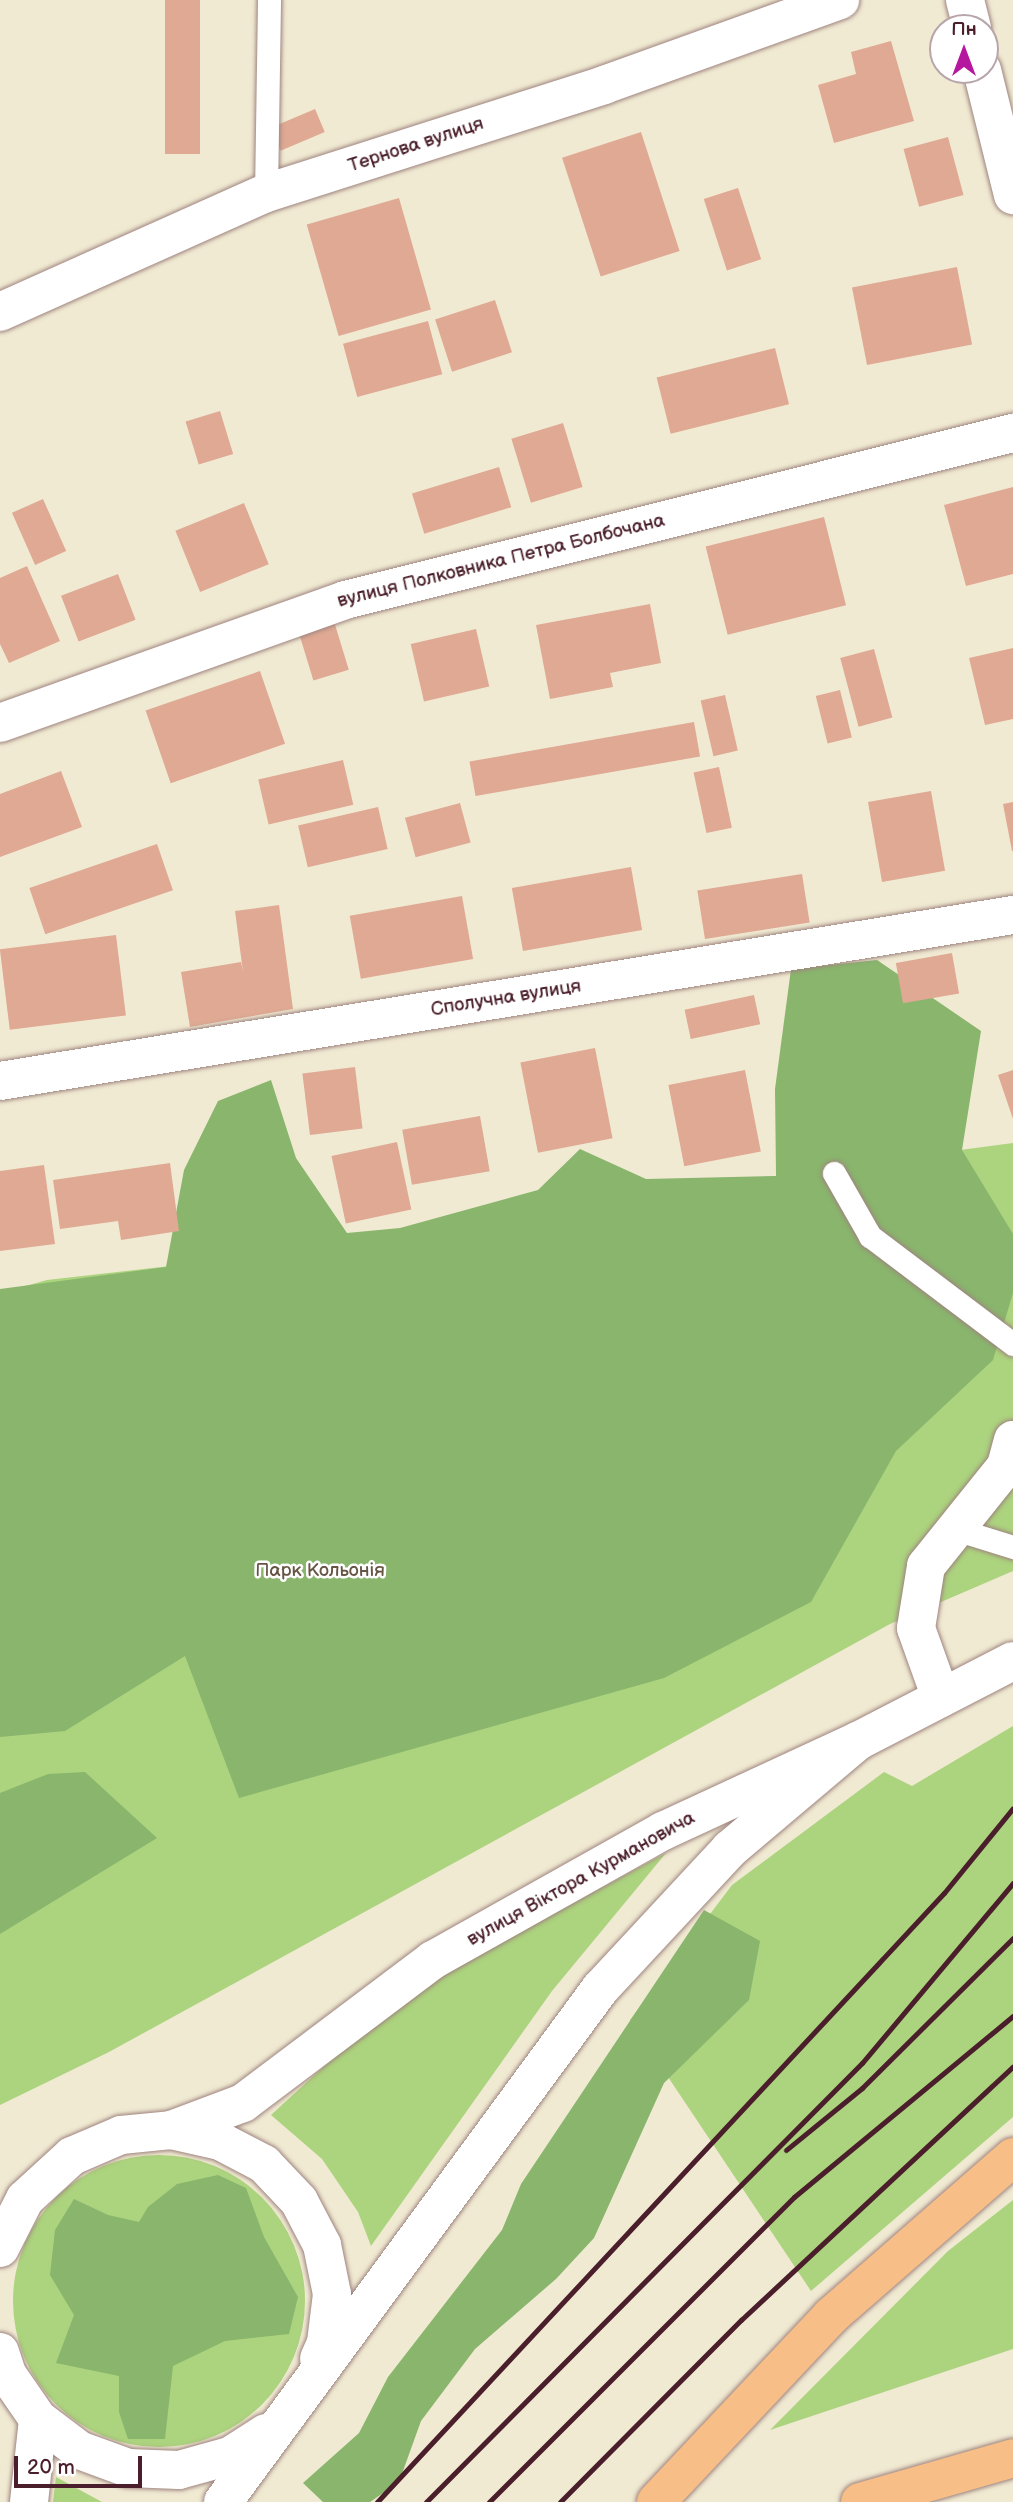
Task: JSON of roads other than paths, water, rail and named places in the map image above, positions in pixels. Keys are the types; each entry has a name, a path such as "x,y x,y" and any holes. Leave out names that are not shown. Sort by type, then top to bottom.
{"main road":[{"path":"656,2502 831,2316 1013,2157"},
{"path":"877,2497 1013,2458"}],"street":[{"name":"Тернова вулиця","path":"0,312 266,193 604,85 840,0"},
{"path":"985,84 1013,195"},
{"name":"вулиця Полковника Петра Болбочана","path":"0,723 345,600 1013,433"},
{"name":"Сполучна вулиця","path":"0,1082 1013,915"},
{"path":"941,1698 916,1628 926,1566 958,1530 1006,1466 1013,1440"},
{"name":"вулиця Віктора Курмановича","path":"171,2130 243,2103 433,1960 663,1831 858,1741 1013,1661"},
{"path":"223,2502 600,1989 730,1849 858,1741"},
{"path":"1,2242 25,2199 72,2156 121,2135 171,2130 220,2141 264,2164 299,2201 322,2245 331,2294 326,2343 301,2396 273,2429 230,2456 180,2470 128,2468 79,2450 38,2419 2,2365"},
{"path":"29,2502 38,2419"}],"lane":[{"path":"266,193 269,0"},
{"path":"834,1173 870,1236 1013,1344"},
{"path":"958,1530 1013,1547"}],"railway":[{"path":"377,2502 944,1893 1013,1808"},
{"path":"426,2502 862,2063 1013,1883"},
{"path":"786,2150 862,2088 1013,1938"},
{"path":"489,2502 794,2197 1013,2016"},
{"path":"560,2502 741,2320 1013,2066"}],"park label":[{"name":"Парк Кольонія","path":"320,1571"}]}
